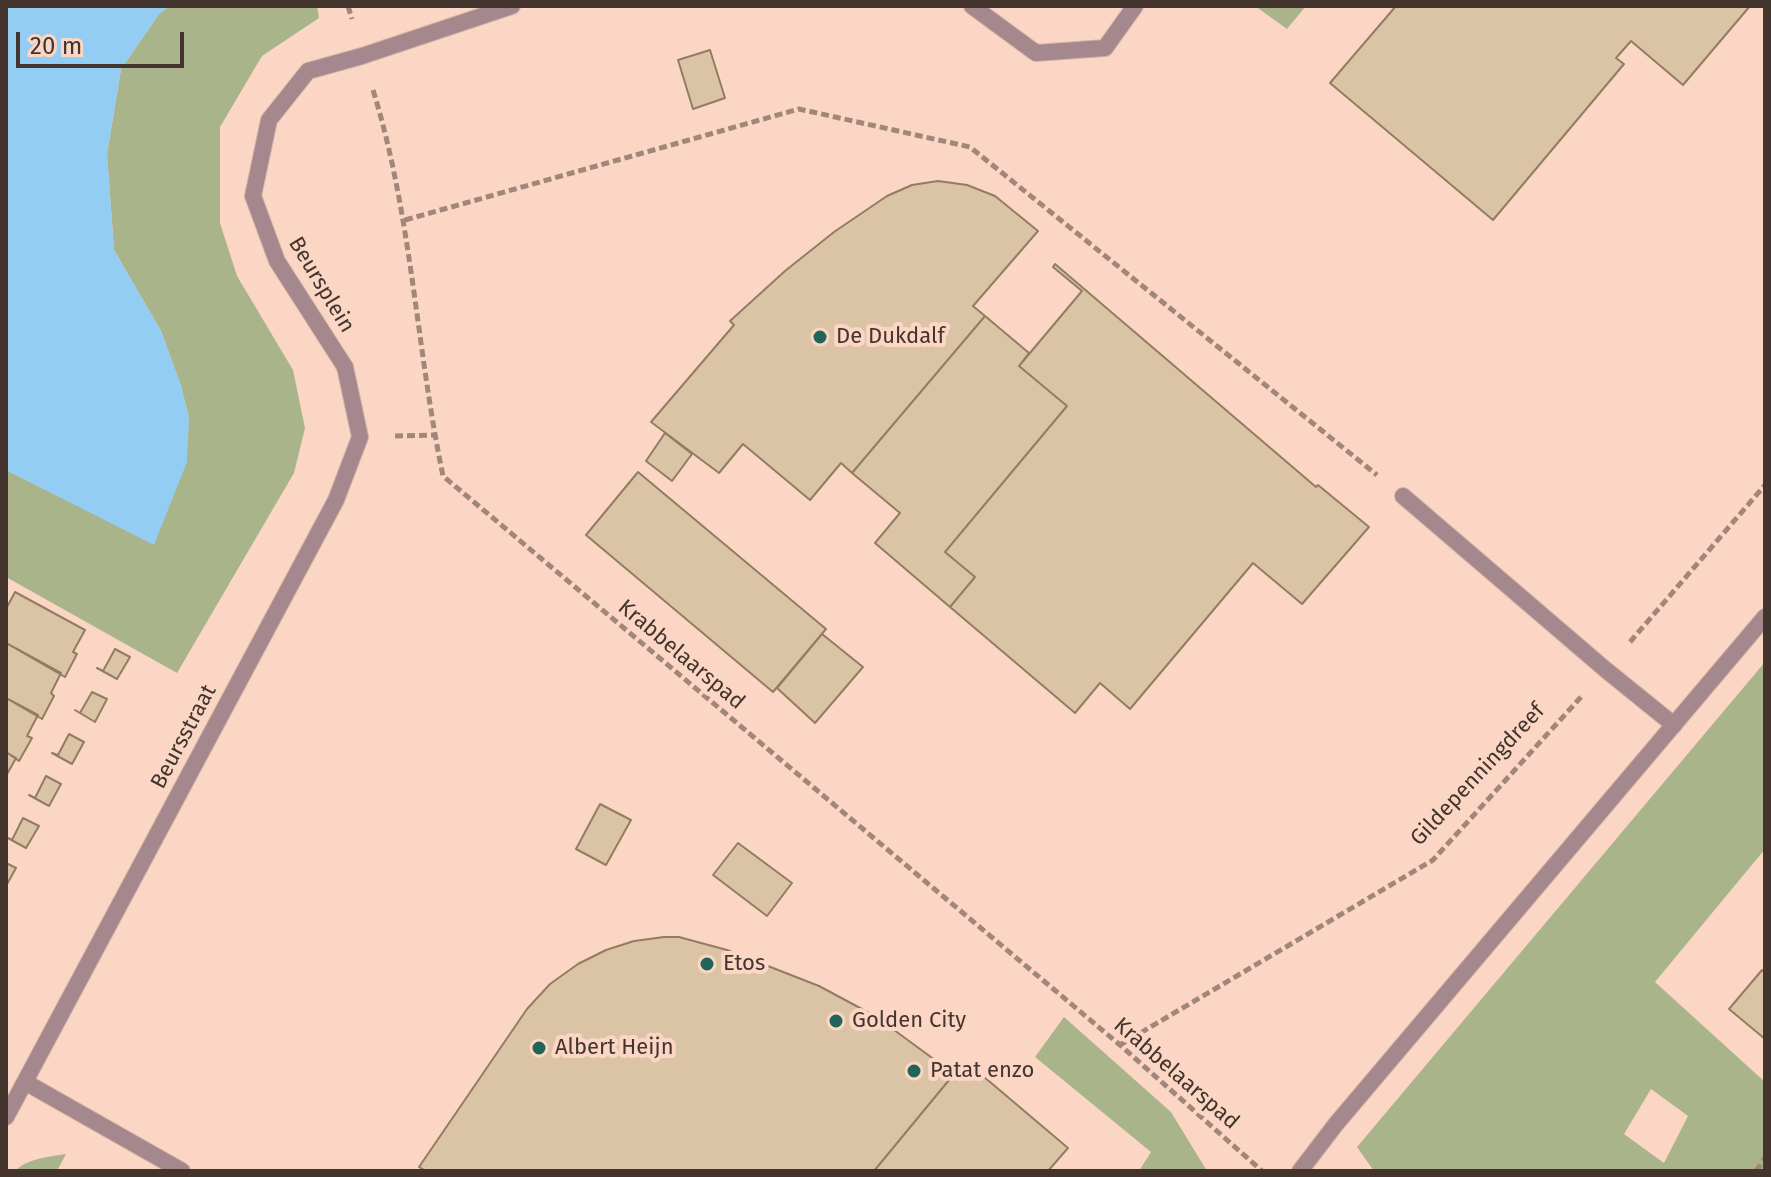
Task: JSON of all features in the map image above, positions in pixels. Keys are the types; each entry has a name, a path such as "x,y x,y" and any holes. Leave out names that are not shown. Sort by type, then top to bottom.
{"street":[{"name":"Beursplein","path":"345,367 277,261 253,196 269,120 308,71 512,6"},
{"path":"972,6 1036,53 1105,48 1135,6"},
{"name":"Beursstraat","path":"6,1117 336,500 360,437 345,367"},
{"path":"1403,496 1674,725"},
{"path":"1300,1171 1336,1124 1765,617"},
{"path":"25,1082 182,1171"}],"path":[{"name":"Krabbelaarspad","path":"348,6 384,126 405,220 434,435 443,476 1120,1045 1262,1171"},
{"path":"405,220 799,109 970,147 1403,496"},
{"name":"Gildepenningdreef","path":"1120,1045 1433,860 1606,670 1765,485"},
{"path":"1756,1171 1765,1158"}],"green space":[{"path":"169,6 317,6 319,18 262,56 220,127 220,223 237,276 293,370 305,428 294,473 177,673 6,577 6,470 154,544 189,418 161,331 114,250 107,154 121,69 159,14"},
{"path":"1255,6 1306,6 1287,29"},
{"path":"1765,662 1765,849 1655,982 1765,1082 1765,1171 1374,1171 1357,1147","holes":["1651,1089 1688,1116 1664,1163 1624,1134"]},
{"path":"1064,1017 1171,1112 1207,1171 1139,1171 1151,1152 1035,1057"},
{"path":"66,1154 57,1171 15,1171 32,1161"}],"water":[{"path":"6,6 169,6 159,14 121,69 107,154 114,250 161,331 189,418 187,462 154,545 6,470"}],"building":[{"path":"1396,6 1750,6 1683,85 1631,41 1616,58 1624,64 1493,220 1330,83"},
{"path":"710,50 725,98 693,109 678,60"},
{"path":"938,181 967,185 995,196 1038,231 973,306 985,316 852,473 841,463 810,500 743,444 719,473 651,422 734,325 730,321 785,271 887,196 912,185"},
{"path":"1055,264 1316,487 1318,485 1369,527 1302,604 1253,563 1130,709 1100,683 1075,713 950,607 975,577 945,552 1067,406 1019,366 1082,291 1053,267"},
{"path":"985,316 1029,353 1019,366 1067,406 945,552 975,577 950,607 875,543 900,513 852,473"},
{"path":"665,433 692,454 672,481 646,461"},
{"path":"638,472 826,629 773,692 586,535"},
{"path":"15,592 85,630 73,652 77,654 65,677 6,643 6,609"},
{"path":"822,634 863,667 815,723 777,688"},
{"path":"6,643 61,673 42,719 6,698"},
{"path":"115,649 130,657 117,679 97,668 103,671"},
{"path":"92,692 107,699 95,722 80,713"},
{"path":"6,698 38,715 27,736 32,738 19,761 6,752"},
{"path":"69,734 84,742 72,764 52,753 58,755"},
{"path":"6,752 16,758 6,776"},
{"path":"46,776 61,784 49,806 29,795 35,798"},
{"path":"600,804 631,820 606,865 576,849"},
{"path":"23,818 39,826 26,848 6,837 12,840"},
{"path":"738,843 792,883 767,916 713,875"},
{"path":"6,863 16,868 6,886"},
{"path":"679,937 727,950 819,986 875,1016 954,1074 874,1171 426,1171 419,1167 527,1009 550,984 578,964 606,950 634,941"},
{"path":"1762,970 1765,973 1765,1039 1729,1009"},
{"path":"970,1065 1068,1148 1048,1171 874,1171 954,1074 959,1079"}],"place":[{"name":"De Dukdalf","path":"820,337"},
{"name":"Etos","path":"707,964"},
{"name":"Golden City","path":"836,1021"},
{"name":"Albert Heijn","path":"539,1048"},
{"name":"Patat enzo","path":"914,1071"}]}
